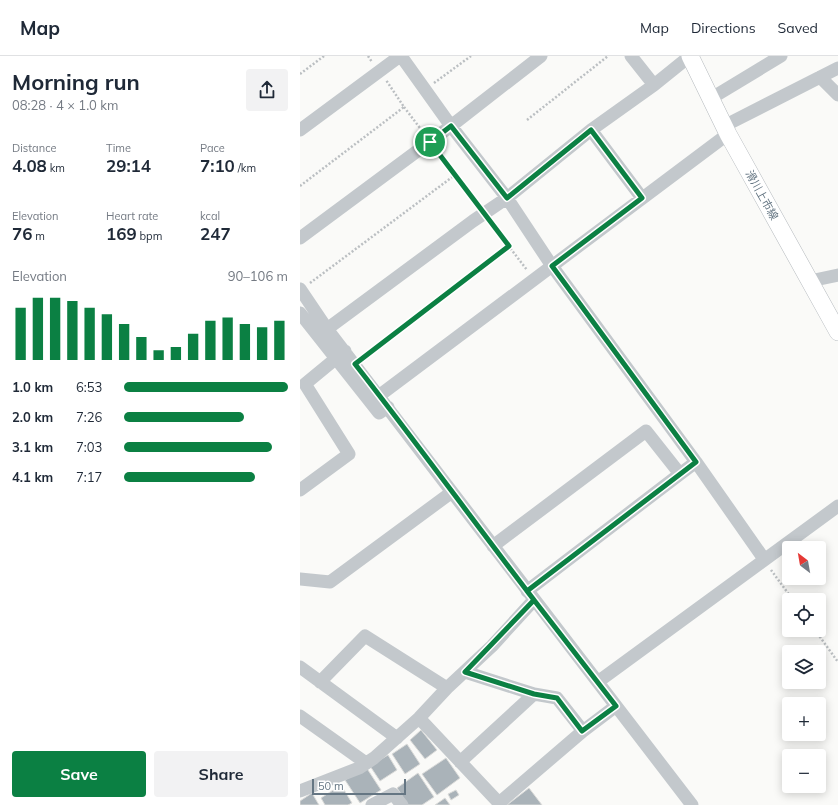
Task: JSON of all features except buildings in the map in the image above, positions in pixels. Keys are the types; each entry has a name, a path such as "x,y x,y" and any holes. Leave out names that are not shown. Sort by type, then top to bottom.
{"main road":[{"name":"滑川上市線","path":"690,56 726,130 838,332"}],"street":[{"path":"300,130 401,56 451,126 507,198 552,266 696,462 764,559"},
{"path":"300,238 430,142 541,56"},
{"path":"631,56 654,85"},
{"path":"327,329 507,198 591,130 654,85 690,56"},
{"path":"710,99 781,56"},
{"path":"380,396 642,198 726,130 838,68"},
{"path":"820,77 838,95"},
{"path":"591,130 642,198"},
{"path":"810,281 838,275"},
{"path":"301,292 327,329 340,355 379,413 388,407"},
{"path":"300,313 340,355 355,364 530,595 599,682 692,805"},
{"path":"300,490 349,454 302,386 340,355"},
{"path":"493,546 646,431 680,474"},
{"path":"300,791 359,768 397,738 465,672 530,595 696,462"},
{"path":"300,579 330,582 452,492"},
{"path":"599,682 764,559 838,506"},
{"path":"320,682 365,636 447,688"},
{"path":"300,667 397,738"},
{"path":"465,672 534,694 557,698 582,731"},
{"path":"460,762 534,694"},
{"path":"419,718 499,803 582,731 616,706"},
{"path":"300,716 366,763"},
{"path":"372,805 393,794 402,805"}],"path":[{"path":"300,74 324,56"},
{"path":"368,56 430,142 534,279"},
{"path":"425,90 471,56"},
{"path":"527,120 608,56"},
{"path":"300,186 404,107"},
{"path":"301,292 455,175"},
{"path":"355,364 509,246"},
{"path":"764,559 788,593"},
{"path":"820,637 838,662"}],"route":[{"path":"430,142 451,126 507,198 591,130 642,198 552,266 696,462 527,591 599,682 616,706 582,731 557,698 534,694 465,672 492,646 534,600 527,591 493,546 380,396 355,364 509,246 430,142"}]}
